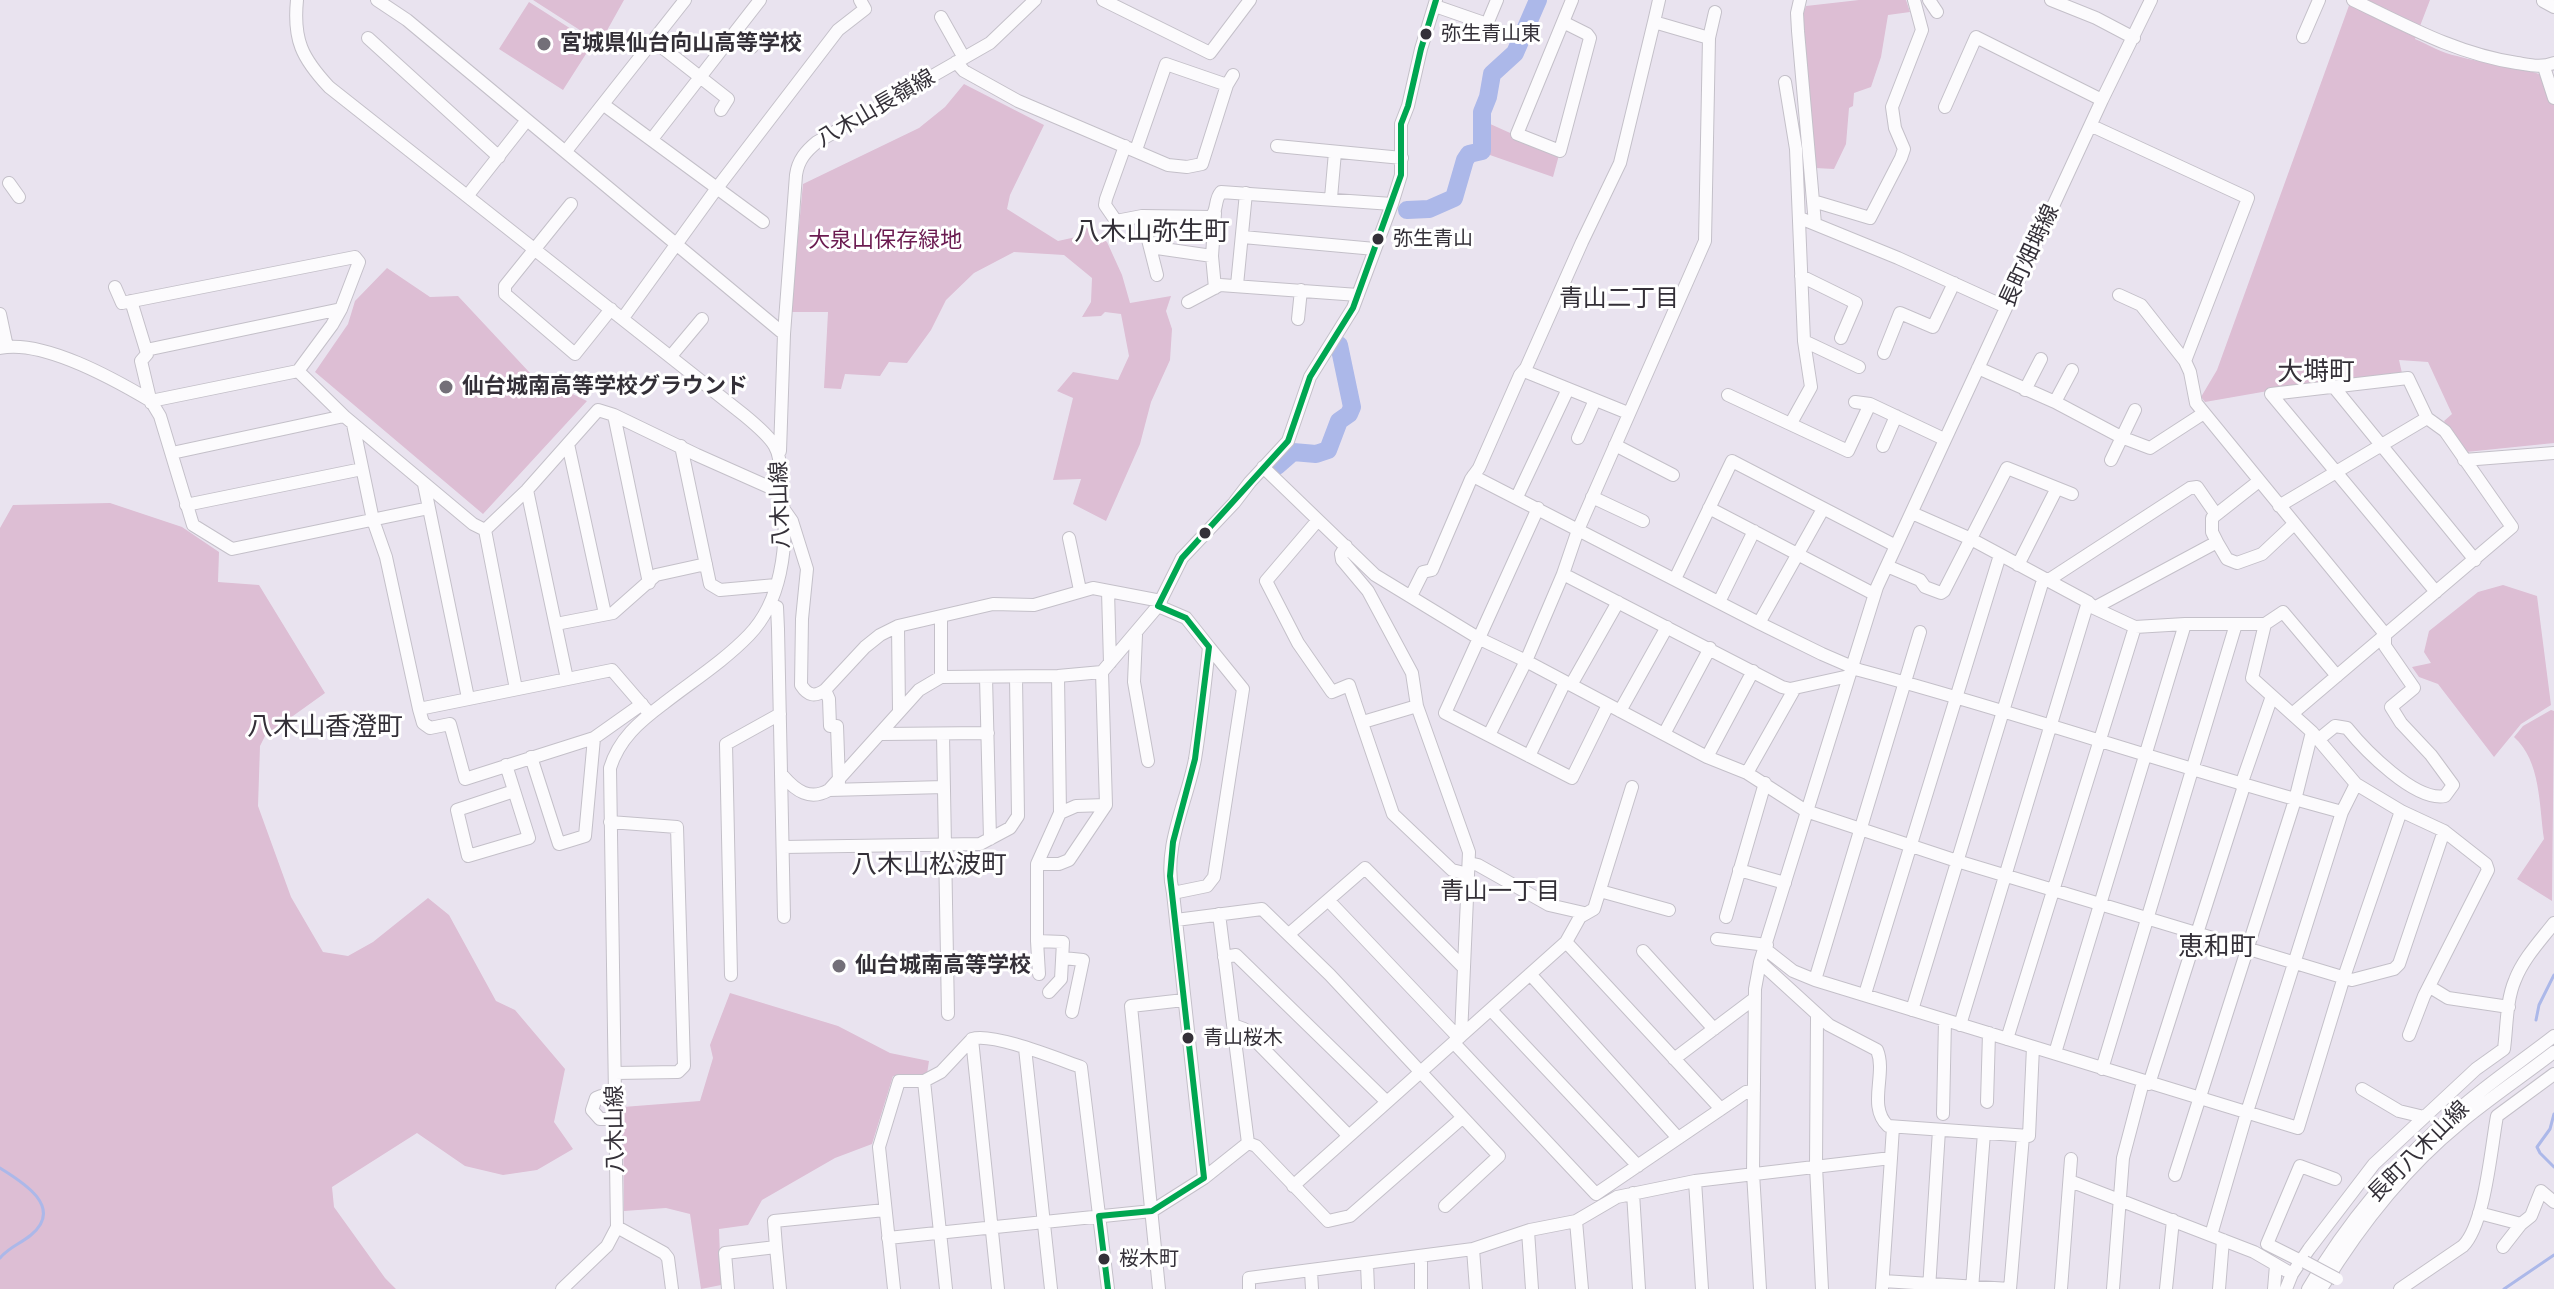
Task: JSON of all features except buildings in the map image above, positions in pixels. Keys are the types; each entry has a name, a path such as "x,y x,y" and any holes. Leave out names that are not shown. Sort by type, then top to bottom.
{"street":[{"name":"八木山線","path":"297,0 298,38 304,58 329,87 671,356 765,432 780,451 783,559 770,604 751,634 646,709 615,752 610,768 617,1227"},
{"path":"377,0 407,20 784,334"},
{"path":"566,151 685,0"},
{"path":"623,318 717,188 838,30 865,9 860,0"},
{"path":"1103,0 1210,53 1250,0"},
{"path":"783,776 796,791 820,795 834,786 919,690 941,677 1058,676 1106,668 1160,603 1182,558 1288,441 1310,377 1353,308 1392,204 1401,175 1401,124 1411,98 1435,3 1487,24 1497,0"},
{"path":"1563,22 1590,38 1560,151 1517,134 1572,0"},
{"path":"1411,596 1423,572 1432,570 1620,163 1659,0"},
{"path":"1800,0 1798,31 1815,224"},
{"path":"1813,201 1870,218 1901,158 1904,149 1895,128 1892,107 1922,30 1914,0"},
{"path":"1929,0 1937,12"},
{"path":"2051,0 2134,38"},
{"name":"長町畑塒線","path":"1760,1289 1753,1173 1755,998 1764,952 1806,811 1874,594 2151,0"},
{"path":"2303,37 2319,0"},
{"path":"2353,0 2458,49 2492,59 2549,65 2554,98"},
{"path":"652,139 760,1 772,10"},
{"name":"八木山長嶺線","path":"780,451 784,334 797,166 805,152 817,142 990,43 1031,2"},
{"path":"1489,735 1526,661 1592,497 1705,241 1709,38 1715,12"},
{"path":"941,17 964,71 1018,101 1130,148 1168,165 1187,167 1202,164 1230,80 1166,64 1130,148 1105,205 1116,221 1142,216 1211,217 1215,213"},
{"path":"1654,22 1709,38"},
{"path":"734,34 752,47"},
{"path":"1945,107 1976,37 2102,100"},
{"path":"368,38 499,157"},
{"path":"654,41 728,99 721,110"},
{"path":"1785,82 1796,149 1804,341 1811,387 1791,423"},
{"path":"604,105 763,222"},
{"path":"468,195 527,120"},
{"path":"2092,126 2248,198 2185,361"},
{"path":"1277,146 1402,158"},
{"path":"1331,198 1335,152"},
{"path":"9,183 19,197"},
{"path":"1215,288 1212,256 1217,197 1221,192 1392,204"},
{"path":"1237,285 1246,193"},
{"path":"571,204 505,286 505,294 575,354 611,309"},
{"path":"1142,216 1157,275"},
{"path":"1800,218 2006,307"},
{"path":"1243,237 1375,249"},
{"path":"1150,247 1212,256"},
{"path":"115,287 122,303 355,257 359,262 341,309 298,371 151,401"},
{"path":"1801,276 1856,303 1841,338"},
{"path":"1884,353 1900,313 1933,327 1954,283"},
{"path":"1188,302 1220,285 1358,295"},
{"path":"1298,319 1301,290"},
{"path":"2119,295 2141,305 2185,361 2196,403 2385,634 2385,646 2414,688 2391,707 2453,785 2445,796 2438,798 2412,786 2381,765 2361,747 2347,728 2335,726 2316,736 2175,1175"},
{"path":"131,301 147,354 141,361 151,401 175,491 184,500"},
{"path":"146,350 341,309"},
{"path":"0,314 3,348 29,347 107,375 151,401 160,416 193,525 232,549 429,508"},
{"path":"671,356 702,319"},
{"path":"1804,341 1859,367"},
{"path":"2025,390 2041,359"},
{"path":"1978,368 2150,448 2204,413"},
{"path":"2055,402 2072,370"},
{"path":"298,371 348,420 473,524 485,530"},
{"path":"1524,371 1628,413"},
{"path":"2292,714 2475,560 2512,527 2445,431 2427,418 2408,378 2271,394 2436,592"},
{"path":"2333,386 2475,560"},
{"path":"1517,497 1568,389"},
{"path":"1728,395 1848,451 1870,404"},
{"path":"1578,438 1595,400"},
{"path":"1855,402 1870,404 1944,439"},
{"path":"2111,460 2135,410"},
{"path":"485,530 527,490 594,411 614,415 711,462 769,487 781,489"},
{"path":"614,415 649,583"},
{"path":"1883,446 1896,416"},
{"path":"2279,506 2427,418"},
{"path":"172,453 348,420"},
{"path":"348,420 373,520 386,557 419,709 423,723 430,728 450,724 465,779 594,738 646,709 612,670 419,709"},
{"path":"568,444 605,614"},
{"path":"1615,445 1673,475"},
{"path":"681,446 710,584 720,590 776,585"},
{"path":"2464,460 2554,453"},
{"path":"1675,579 1732,461 1896,546"},
{"path":"1263,467 1375,575 1480,639 1707,757 1747,773 1806,811 1957,861 2352,980 2394,969 2399,964 2444,831"},
{"path":"1887,566 1920,580 1925,587 1941,593 1944,591 2007,468 2072,494"},
{"path":"184,500 362,469"},
{"path":"1473,476 1850,671 1904,682 2242,786 2342,812"},
{"path":"2259,481 2212,518 2212,532 2227,559 2237,563 2262,554 2294,524"},
{"path":"424,484 468,698"},
{"path":"1912,1010 2045,580 2190,488 2197,487 2215,513"},
{"path":"2018,565 2057,488"},
{"path":"527,490 567,679"},
{"path":"1592,497 1643,521"},
{"path":"1538,508 1445,713 1572,778 1608,705"},
{"path":"1709,508 1874,594"},
{"path":"1759,623 1823,509"},
{"path":"784,510 792,521 807,569 802,619 801,685 811,695 825,690 880,635 898,626 993,604 1034,605 1093,588 1160,603 1186,618 1243,689 1214,877 1207,886 1173,893"},
{"path":"1912,513 1971,539 2135,627 2265,624 2283,612 2337,676"},
{"path":"1318,520 1266,581 1298,643 1332,692 1349,685 1393,814 1452,870 1478,865 1549,905 1584,913 1594,909 1632,787"},
{"path":"485,530 516,689"},
{"path":"1719,602 1754,531"},
{"path":"1069,538 1080,590"},
{"path":"1960,1025 2091,605 2217,542"},
{"path":"1346,546 1341,554 1342,560 1368,591 1412,673 1417,706 1469,852 1458,1039"},
{"path":"1865,994 2000,555"},
{"path":"556,624 613,613 656,575 706,564"},
{"path":"1563,574 1782,687 1795,688 1850,671"},
{"path":"1037,864 1059,864 1069,860 1106,805 1108,591"},
{"path":"1529,756 1618,602"},
{"path":"770,604 777,607 784,917"},
{"path":"941,617 941,677"},
{"path":"2055,1053 2185,624"},
{"path":"2102,1069 2236,624"},
{"path":"2265,624 2252,678 2316,736 2356,784 2401,811 2444,831 2486,864 2488,870 2424,996 2409,1035"},
{"path":"898,626 899,712"},
{"path":"1620,711 1667,627"},
{"path":"2007,1039 2135,627"},
{"path":"1815,980 1920,632"},
{"path":"1136,635 1134,682 1148,761"},
{"path":"1204,1178 1173,893 1168,876 1179,816 1195,762 1209,647"},
{"path":"1664,734 1710,648"},
{"path":"1707,757 1753,671"},
{"path":"1039,974 1037,864 1060,813 1058,676"},
{"path":"986,677 990,839"},
{"path":"783,847 980,844 1010,828 1018,816 1016,677"},
{"path":"1747,773 1795,688"},
{"path":"825,690 829,699 830,726 837,726 834,786"},
{"path":"2113,1289 2123,1158 2272,696"},
{"path":"1363,722 1417,706"},
{"path":"731,975 726,744 780,714"},
{"path":"881,734 988,733"},
{"path":"943,734 948,1014"},
{"path":"531,757 559,844 585,836 594,738"},
{"path":"506,765 529,838 468,856 457,810 514,791"},
{"path":"1726,917 1765,783"},
{"path":"2219,1289 2217,1237 2247,1112 2342,812 2356,784"},
{"path":"834,786 944,787"},
{"path":"1060,813 1076,806 1106,805"},
{"path":"1717,939 1764,952 1793,971 1815,980 2298,1128 2344,977 2401,811"},
{"path":"610,822 677,827 684,1066 678,1072 615,1073"},
{"path":"1289,934 1365,868 1464,968"},
{"path":"1739,870 1785,883"},
{"path":"1600,891 1669,910"},
{"path":"1328,900 1458,1039 1596,1194 1746,1092 1754,1091"},
{"path":"1176,920 1262,909 1421,1073 1499,1156 1445,1206"},
{"path":"1293,1186 1566,942 1584,913"},
{"path":"1219,914 1248,1143"},
{"path":"2286,1289 2292,1274 2374,1164 2476,1069 2504,1049 2515,979 2524,961 2554,923"},
{"path":"1037,941 1063,942 1061,979 1049,992"},
{"path":"1566,942 1721,1109"},
{"path":"1643,951 1714,1029"},
{"path":"1764,952 1817,1017 1877,1050 1881,1060 1877,1110 1888,1126 2029,1136 2033,1047"},
{"path":"1224,957 1236,955 1387,1102"},
{"path":"1063,958 1083,960 1072,1012"},
{"path":"1530,974 1678,1138"},
{"path":"2430,987 2448,998 2509,1007"},
{"path":"1674,1059 1755,998"},
{"path":"1159,1289 1131,1006 1184,1000"},
{"path":"1491,1010 1638,1166"},
{"path":"1817,1017 1816,1166 1822,1289"},
{"path":"1943,1114 1945,1020"},
{"path":"1233,1025 1244,1029 1349,1136"},
{"path":"1987,1102 1989,1033"},
{"path":"894,1289 879,1147 899,1081 924,1081 941,1072 972,1039 980,1036 1081,1067 1108,1289"},
{"name":"長町八木山線","path":"2308,1289 2358,1213 2403,1162 2457,1111 2554,1036"},
{"path":"972,1039 998,1289"},
{"path":"1025,1048 1051,1289"},
{"path":"2335,1179 2300,1166 2267,1244 2303,1261 2328,1286 2357,1233 2406,1176 2458,1124 2554,1052"},
{"path":"2400,1289 2471,1238 2479,1213 2497,1116 2554,1074"},
{"path":"924,1081 946,1289"},
{"path":"2362,1089 2399,1111 2424,1117"},
{"path":"615,1096 596,1098 592,1110 600,1119 616,1119"},
{"path":"1248,1143 1256,1146 1328,1221 1350,1216 1462,1118"},
{"path":"1893,1127 1883,1285 2010,1289 2023,1136"},
{"path":"1929,1286 1939,1130"},
{"path":"1972,1288 1984,1133"},
{"path":"888,1238 1152,1211 1204,1178 1248,1143"},
{"path":"1249,1284 1311,1271 1473,1249 1528,1231 1576,1221 1617,1197 1633,1193 1753,1173 1891,1158"},
{"path":"2061,1289 2071,1159"},
{"path":"1695,1181 1702,1289"},
{"path":"2070,1181 2254,1252 2292,1274"},
{"path":"2503,1247 2531,1216 2541,1191 2554,1202"},
{"path":"1633,1193 1639,1289"},
{"path":"780,1289 774,1221 885,1210"},
{"path":"2479,1213 2521,1224"},
{"path":"2166,1289 2173,1220"},
{"path":"1576,1221 1582,1289"},
{"path":"562,1289 607,1246 617,1227 664,1253 668,1258 672,1289"},
{"path":"1528,1231 1532,1289"},
{"path":"728,1289 725,1253 776,1247"},
{"path":"1473,1249 1476,1289"},
{"path":"1421,1258 1421,1289"},
{"path":"1367,1264 1368,1289"},
{"path":"2274,1289 2276,1265"},
{"path":"1311,1271 1312,1289"}],"green space":[{"path":"533,0 624,0 600,43"},
{"path":"1859,0 1906,0 1910,12 1888,15 1881,57 1871,87 1854,93 1853,106 1849,108 1846,144 1834,169 1815,168 1803,14 1806,6"},
{"path":"2351,0 2430,0 2415,39 2451,55 2533,72 2554,82 2554,443 2466,452 2444,421 2452,414 2428,362 2399,360 2402,373 2205,402 2201,397 2217,370"},
{"path":"529,2 593,43 563,90 499,49"},
{"name":"大泉山保存緑地","path":"964,84 1044,125 1010,195 1007,209 1058,241 1076,237 1086,227 1107,242 1130,303 1171,296 1166,311 1172,329 1170,360 1151,402 1140,444 1106,521 1073,504 1081,479 1053,480 1073,398 1057,391 1073,372 1118,380 1129,356 1121,314 1105,312 1101,316 1082,317 1091,302 1092,278 1064,255 1014,252 974,273 946,300 931,330 907,363 889,362 880,376 845,374 841,389 824,388 828,312 791,312 803,184 919,128 945,107"},
{"path":"1488,123 1559,155 1553,177 1487,154"},
{"name":"仙台城南高等学校グラウンド","path":"387,268 430,297 458,296 530,373 587,401 483,514 315,372 348,324 355,301"},
{"path":"110,503 182,527 219,552 218,582 259,585 325,693 265,736 260,746 258,806 291,897 323,952 348,956 373,942 428,898 449,915 496,1001 515,1010 565,1069 554,1122 573,1149 537,1170 503,1175 465,1166 417,1133 332,1187 334,1207 396,1289 0,1289 0,528 13,505"},
{"path":"2503,585 2537,596 2551,705 2521,724 2494,757 2438,684 2419,677 2412,667 2431,663 2424,652 2429,631 2478,592"},
{"path":"2554,711 2552,901 2517,879 2544,839 2534,771 2523,747 2514,737 2523,726"},
{"path":"730,993 838,1026 890,1053 929,1061 927,1074 922,1077 893,1076 872,1144 835,1158 762,1200 748,1225 719,1229 721,1285 701,1289 690,1214 666,1208 624,1211 623,1107 700,1101 713,1058 710,1045"}],"waterway":[{"path":"1407,210 1429,209 1454,198 1465,160 1469,154 1482,151 1482,112 1492,74 1515,53 1538,0"},
{"path":"1277,466 1293,452 1316,454 1328,450 1339,421 1349,414 1352,407 1339,345"},
{"path":"2536,1020 2539,1005 2554,975"},
{"path":"2554,1114 2550,1129 2537,1147 2554,1167"},
{"path":"0,1168 36,1196 42,1205 43,1215 40,1225 31,1235 0,1258"},
{"path":"2504,1289 2554,1255"}],"transit line":[{"path":"1108,1289 1099,1216 1152,1211 1204,1178 1170,876 1173,842 1195,759 1209,647 1186,618 1158,606 1182,558 1288,441 1310,377 1353,308 1401,175 1401,124 1436,0"}],"place":[{"name":"弥生青山東","path":"1426,34"},
{"name":"宮城県仙台向山高等学校","path":"544,44"},
{"name":"弥生青山","path":"1378,239"},
{"name":"仙台城南高等学校グラウンド","path":"446,387"},
{"name":"仙台城南高等学校","path":"839,966"},
{"name":"青山桜木","path":"1188,1038"},
{"name":"桜木町","path":"1104,1259"}],"district":[{"name":"八木山弥生町","path":"1152,233"},
{"name":"青山二丁目","path":"1619,299"},
{"name":"大塒町","path":"2316,373"},
{"name":"八木山香澄町","path":"325,728"},
{"name":"八木山松波町","path":"929,866"},
{"name":"青山一丁目","path":"1500,892"},
{"name":"恵和町","path":"2217,948"}]}
